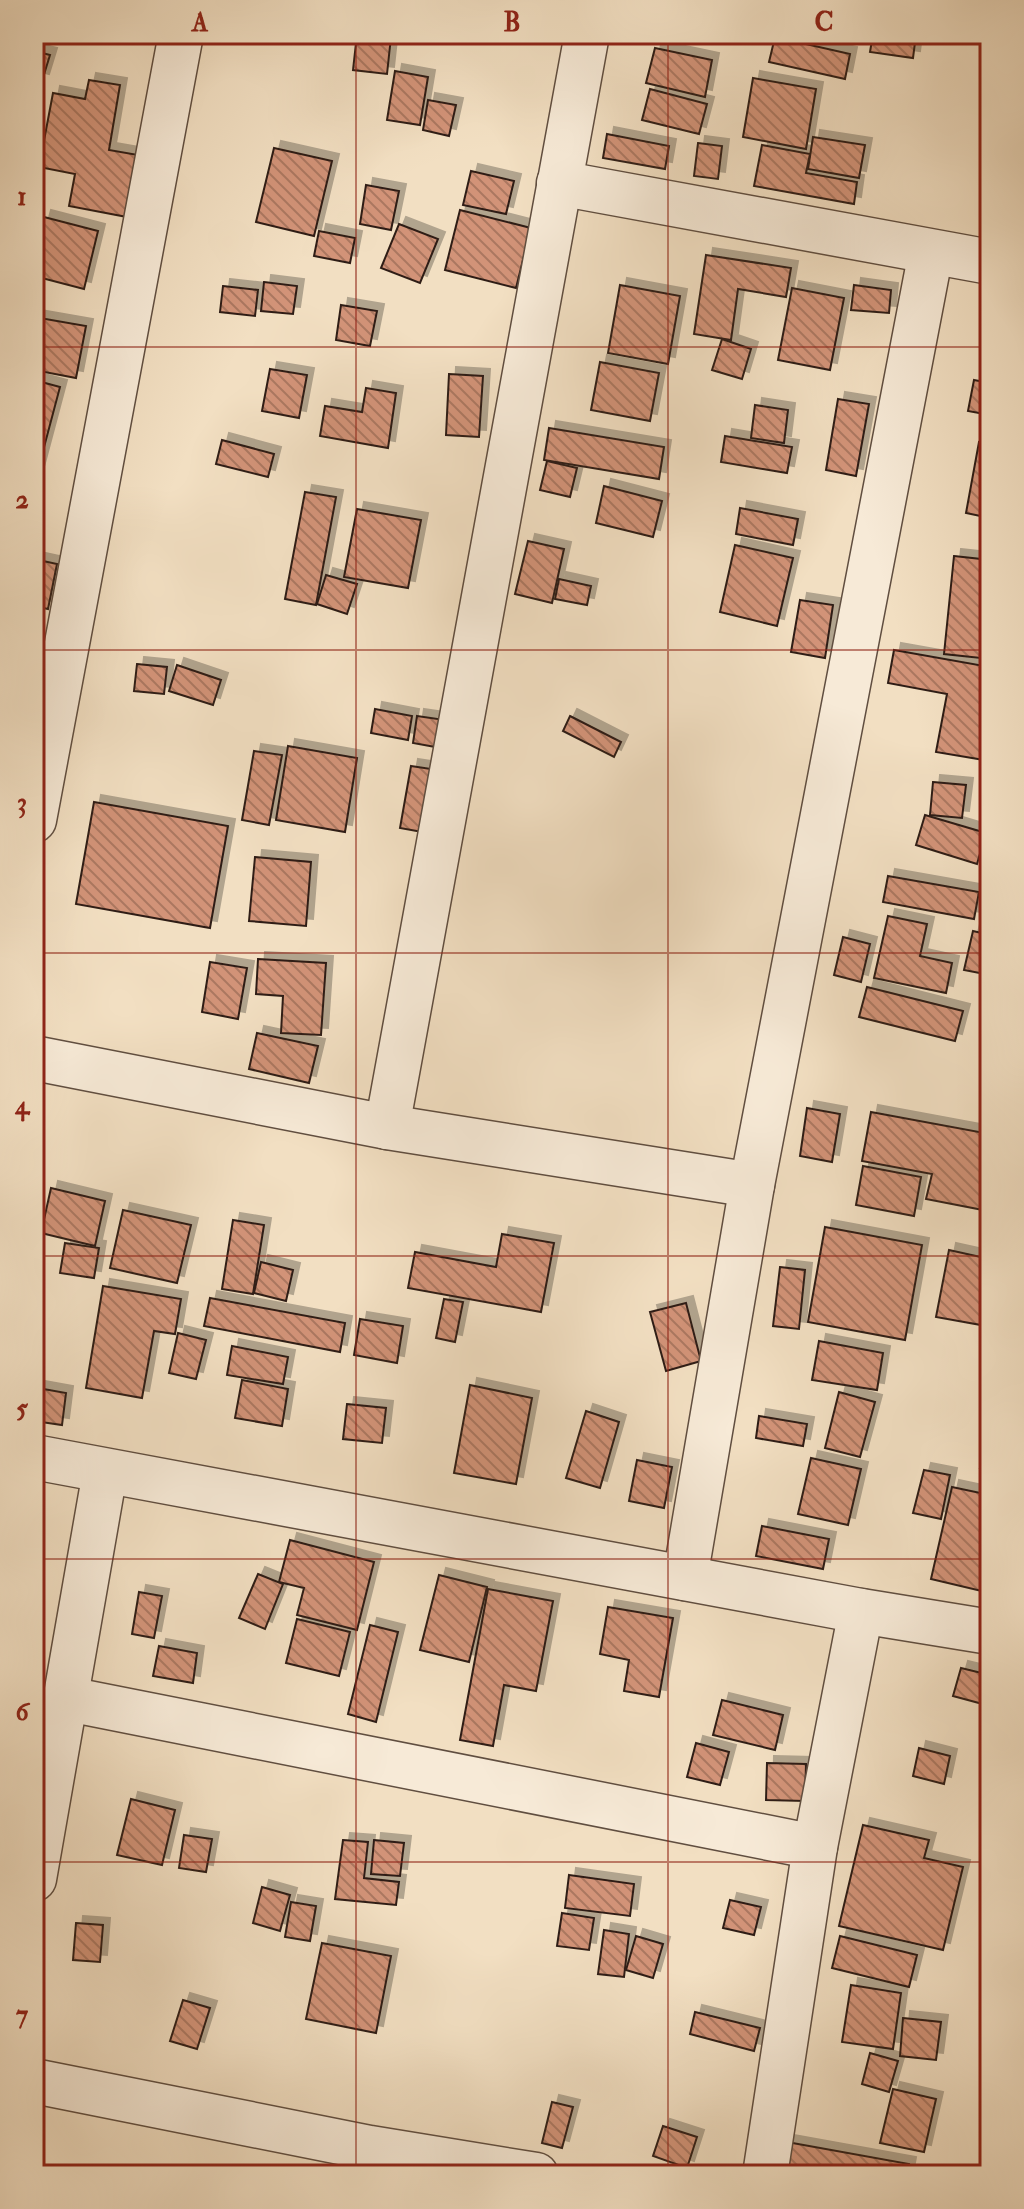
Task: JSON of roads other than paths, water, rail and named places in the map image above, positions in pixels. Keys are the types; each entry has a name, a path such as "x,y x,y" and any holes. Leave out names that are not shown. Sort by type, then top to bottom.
{"street":[{"path":"34,820 181,34"},
{"path":"387,1127 587,34"},
{"path":"559,183 990,262"},
{"path":"685,1578 752,1185 931,252"},
{"path":"34,1058 387,1127 752,1185"},
{"path":"34,1457 861,1611 990,1632"},
{"path":"34,1879 68,1699 105,1472"},
{"path":"765,2175 815,1847 861,1611"},
{"path":"68,1699 815,1847"},
{"path":"34,2081 367,2162 536,2175"}]}
